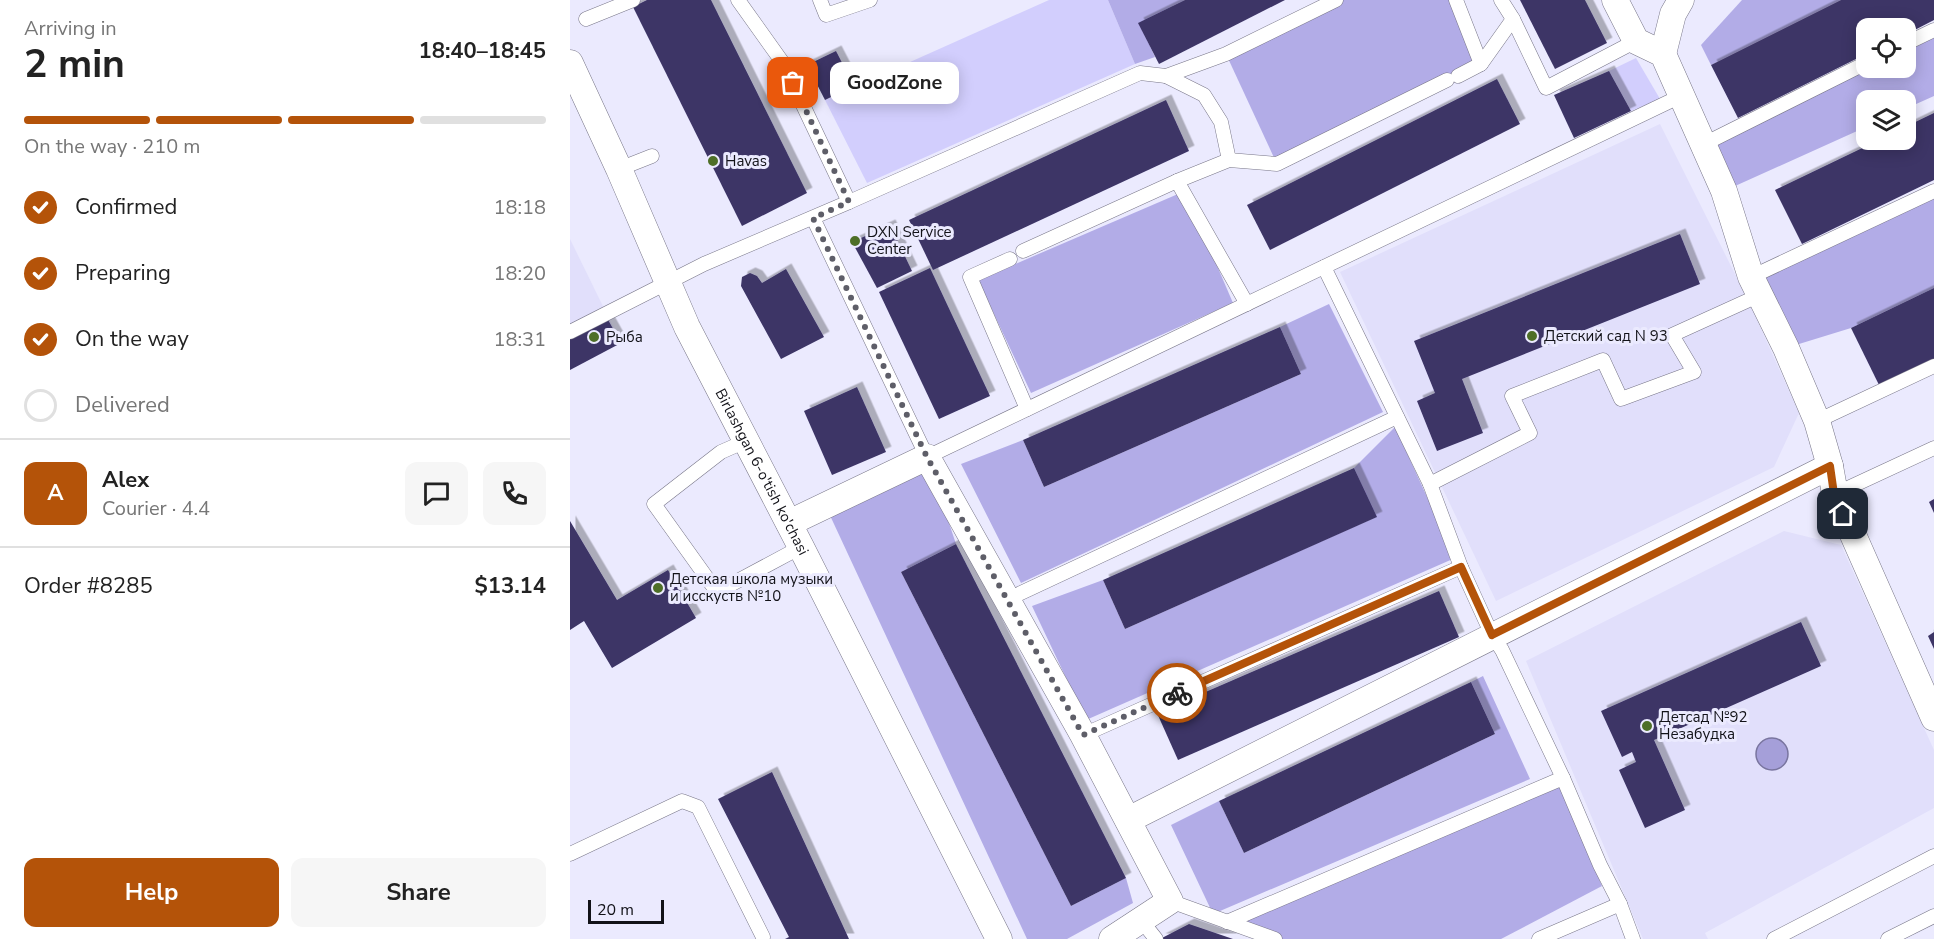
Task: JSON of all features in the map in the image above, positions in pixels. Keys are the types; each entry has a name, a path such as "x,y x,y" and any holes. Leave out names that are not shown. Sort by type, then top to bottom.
{"street":[{"path":"1615,0 1636,41 1663,54"},
{"path":"1681,0 1673,14 1663,54 1724,191 1755,286 1786,348 1817,422 1830,466 1834,494 1915,696 1934,718"},
{"name":"Birlashgan 6-o'tish ko'chasi","path":"570,63 619,169 687,327 789,523 999,939"},
{"path":"789,523 927,457 1083,735 1170,901 1148,929 1112,939"},
{"path":"1128,820 1830,466"}],"lane":[{"path":"586,19 633,0"},
{"path":"738,0 783,63 849,202"},
{"path":"820,0 826,15 870,0"},
{"path":"1166,76 1226,54 1335,0"},
{"path":"1456,0 1481,64"},
{"path":"1501,0 1513,19 1546,88 1636,41"},
{"path":"1023,251 1177,181 1229,160 1277,164 1481,64 1513,19"},
{"path":"1916,39 1934,30"},
{"path":"1702,145 1856,68"},
{"path":"570,332 704,264 1140,73 1166,76 1204,95 1221,122 1229,160"},
{"path":"813,218 927,457 1682,96"},
{"path":"619,169 652,156"},
{"path":"1177,181 1247,304"},
{"path":"1430,484 1530,433 1512,396 1603,360 1621,399 1694,372 1672,335 1755,286 1934,191"},
{"path":"1010,259 970,277 1027,409"},
{"path":"1324,267 1430,484 1461,567 1492,635 1502,650 1563,777 1600,865 1620,904 1633,939"},
{"path":"1817,422 1934,366"},
{"path":"1006,600 1397,417"},
{"path":"746,441 721,452 654,504 717,592 801,547"},
{"path":"1834,494 1934,448"},
{"path":"1083,735 1461,567"},
{"path":"1227,922 1563,777"},
{"path":"570,854 682,801 698,807 763,938"},
{"path":"1774,939 1934,856"},
{"path":"1170,901 1275,939"},
{"path":"1539,939 1620,904"},
{"path":"1888,939 1934,916"}],"shaded area":[{"path":"1049,0 1108,0 1135,64 867,183 825,100"},
{"path":"1108,0 1185,0 1139,23 1155,57 1135,64"},
{"path":"1336,0 1456,0 1481,64 1277,164 1226,54"},
{"path":"1742,0 1841,0 1711,65 1701,45"},
{"path":"1934,30 1934,96 1916,104 1916,90 1856,90 1856,132 1724,191 1702,145 1856,73 1856,78 1916,78 1916,39"},
{"path":"1636,58 1660,99 1631,111 1609,71"},
{"path":"1660,124 1748,300 1799,413 1774,467 1496,601 1340,272"},
{"path":"1185,191 1233,303 1031,393 978,280"},
{"path":"1934,191 1934,288 1851,328 1786,348 1751,277"},
{"path":"570,239 621,343 570,370"},
{"path":"1329,304 1383,412 1021,583 961,464 1023,440 1044,487 1301,374 1280,327"},
{"path":"1395,427 1455,558 1086,720 1032,606 1103,580 1125,629 1376,517 1354,468"},
{"path":"927,457 956,544 901,572 1071,906 1126,878 1133,903 1067,939 1027,939 827,509"},
{"path":"1784,531 1841,545 1934,750 1934,808 1705,933 1708,939 1643,939 1526,661"},
{"path":"1483,676 1530,779 1213,914 1171,825 1219,801 1244,853 1495,734 1471,682"},
{"path":"1772,738 1783,743 1788,754 1783,765 1772,770 1761,765 1756,754 1761,743"},
{"path":"1559,784 1602,886 1501,939 1281,939 1227,922"}],"building":[{"path":"647,0 711,0 807,193 742,226 633,7"},
{"path":"1185,0 1285,0 1159,64 1138,23"},
{"path":"1520,0 1585,0 1607,43 1555,69"},
{"path":"1841,0 1934,0 1934,20 1916,29 1916,18 1856,18 1856,59 1738,118 1711,65"},
{"path":"836,51 854,86 825,100 807,65"},
{"path":"1609,71 1631,111 1574,138 1554,95"},
{"path":"1497,79 1520,124 1270,250 1247,205"},
{"path":"1166,100 1189,151 933,270 909,220"},
{"path":"1934,113 1934,180 1802,244 1775,190 1858,150 1916,150 1916,122"},
{"path":"890,225 912,271 877,288 852,242"},
{"path":"1680,234 1700,284 1462,379 1483,433 1437,451 1417,401 1435,393 1414,341"},
{"path":"930,268 990,396 939,419 879,292"},
{"path":"786,269 824,337 781,359 741,286 742,277 750,273 757,276 762,283"},
{"path":"1934,288 1934,360 1880,387 1851,328"},
{"path":"607,318 621,343 570,370 570,338"},
{"path":"1280,327 1301,374 1044,487 1023,440"},
{"path":"857,387 886,452 832,475 804,411"},
{"path":"1354,468 1377,517 1125,629 1103,580"},
{"path":"1934,499 1934,513 1929,502"},
{"name":"Детская школа музыки и исскуств №10","path":"570,521 617,600 668,570 696,618 612,668 584,621 570,630"},
{"path":"956,544 1126,878 1071,906 901,572"},
{"path":"1439,591 1459,637 1178,760 1157,713"},
{"name":"Детсад №92 Незабудка","path":"1801,622 1821,666 1654,740 1685,810 1645,828 1619,770 1636,762 1632,752 1622,757 1601,711"},
{"path":"1934,632 1934,649 1928,636"},
{"path":"1471,682 1495,734 1244,853 1219,801"},
{"path":"772,772 849,939 785,939 789,937 718,799"},
{"path":"1189,924 1233,939 1160,939"}],"way so far":[{"path":"793,83 849,202 813,218 927,457 1083,735 1177,693"}],"place":[{"name":"GoodZone","path":"793,83"},
{"name":"Havas","path":"713,161"},
{"name":"DXN Service Center","path":"855,241"},
{"name":"Детский сад N 93","path":"1532,336"},
{"name":"Рыба","path":"594,337"},
{"name":"Детская школа музыки и исскуств №10","path":"658,588"},
{"name":"Детсад №92 Незабудка","path":"1647,726"}],"route":[{"path":"1177,693 1461,567 1492,635 1830,466 1834,494 1843,514"}]}
